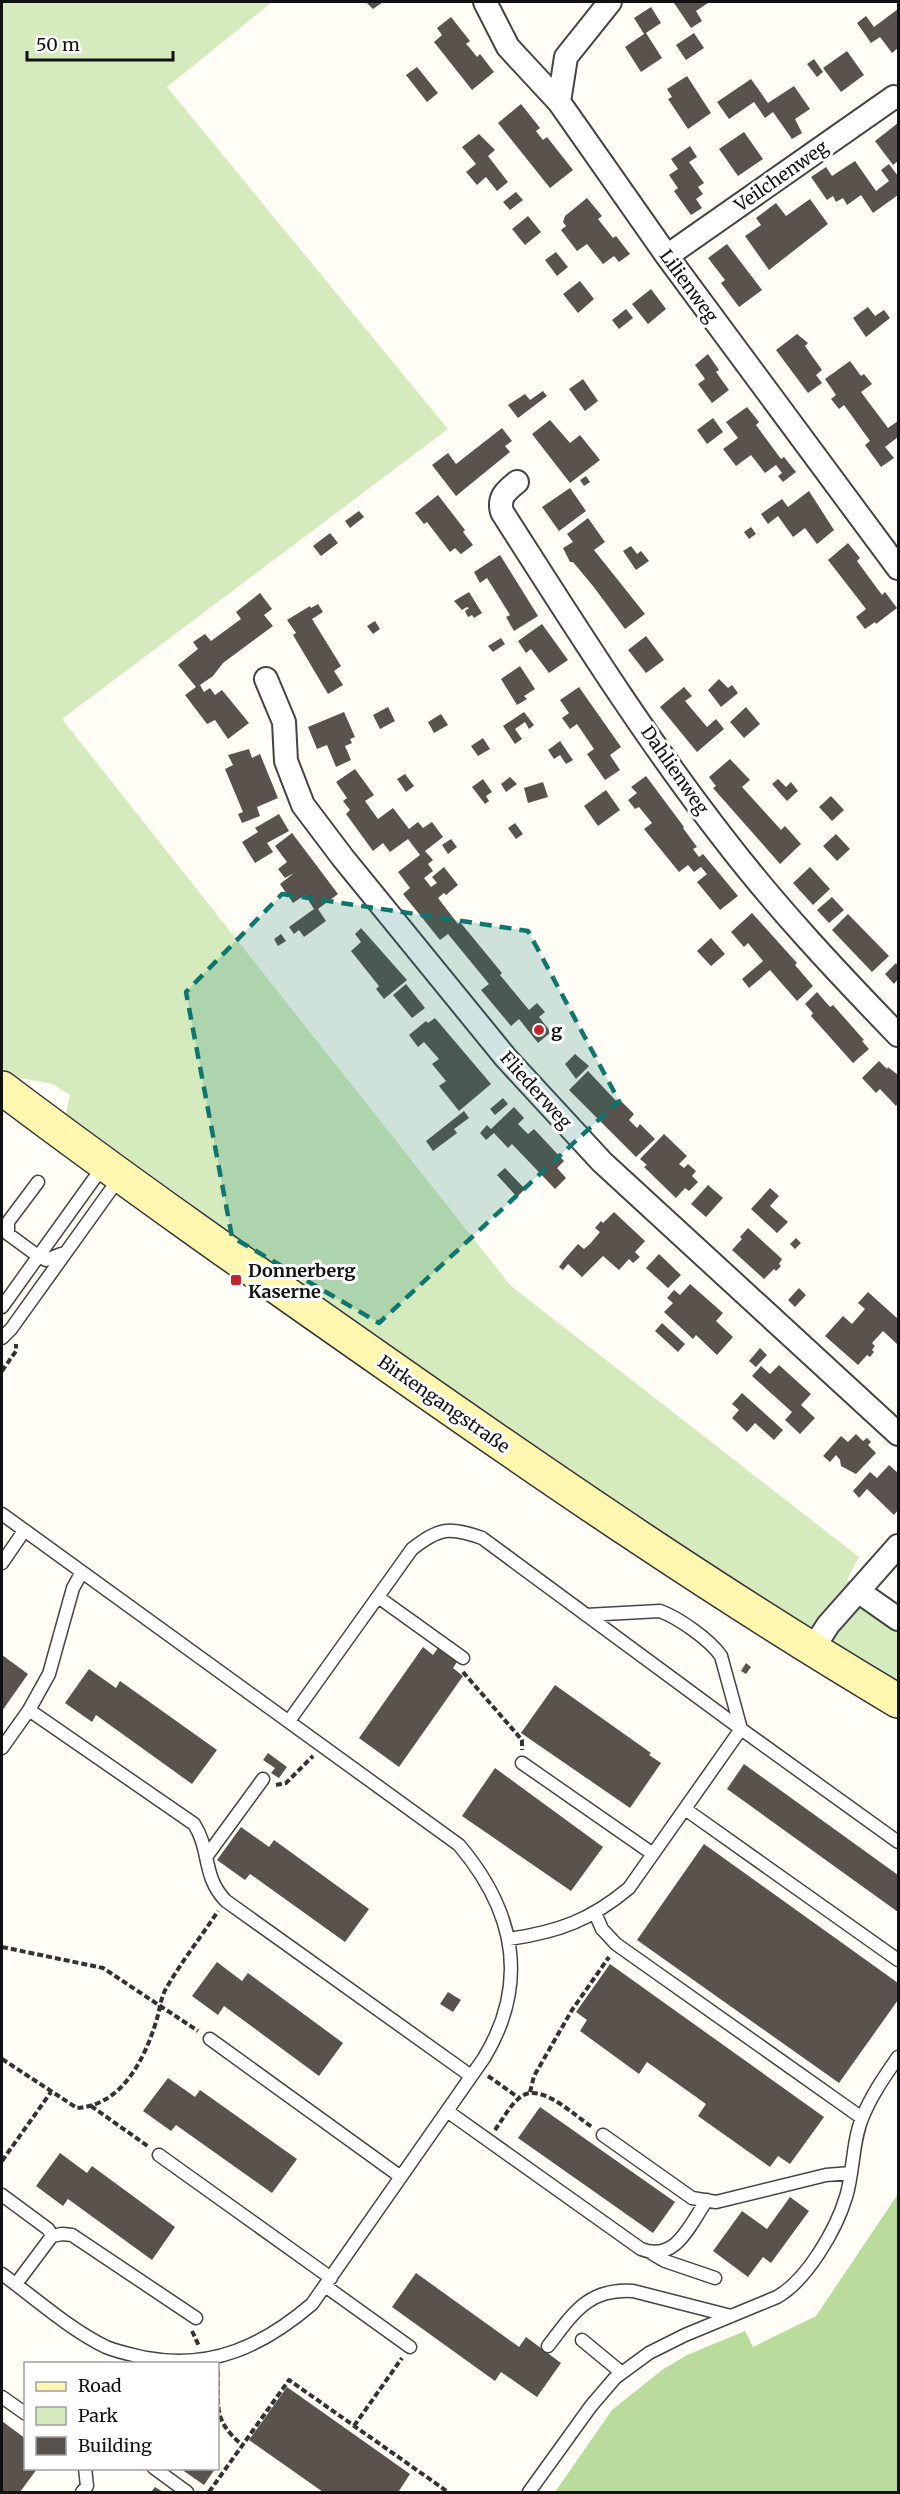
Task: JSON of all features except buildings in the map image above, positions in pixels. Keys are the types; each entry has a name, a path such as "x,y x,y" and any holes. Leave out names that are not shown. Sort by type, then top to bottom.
{"street":[{"name":"Lilienweg","path":"484,2 508,47 559,102 667,256 898,568"},
{"path":"559,102 566,57 610,2"},
{"name":"Veilchenweg","path":"667,256 896,97"},
{"name":"Dahlienweg","path":"517,482 504,492 501,500 502,512 594,658 723,839 820,955 898,1035"},
{"name":"Fliederweg","path":"266,679 284,722 286,761 303,805 343,858 506,1058 602,1162 898,1434"},
{"name":"Birkengangstraße","path":"2,1088 112,1170 491,1438 683,1568 812,1650 898,1701"},
{"path":"812,1650 828,1625 898,1546"},
{"path":"858,1591 898,1619"}],"lane":[{"path":"2,1338 64,1252 112,1170"},
{"path":"2,1307 38,1256 112,1170"},
{"path":"38,1182 8,1222 8,1234 46,1260 53,1259 64,1252"},
{"path":"2,1514 459,1845 492,1890 499,1904 509,1939 512,1974 509,1997 495,2039 328,2282 312,2304 298,2316 252,2344 216,2358 192,2362 168,2362 136,2356 107,2347 81,2332 2,2274"},
{"path":"289,1721 412,1549 432,1533 459,1530 482,1538 898,1842"},
{"path":"2,1563 24,1531"},
{"path":"2,1748 29,1710 49,1674 73,1588 82,1572"},
{"path":"378,1597 463,1658"},
{"path":"586,1615 660,1611 714,1647 721,1656 741,1729"},
{"path":"29,1710 184,1816 198,1830 204,1846 211,1881 226,1901 474,2072"},
{"path":"509,1939 575,1924 606,1907 629,1888 741,1729"},
{"path":"522,1763 653,1854"},
{"path":"206,1857 260,1783"},
{"path":"685,1809 898,1960"},
{"path":"595,1913 603,1929 618,1945 862,2118"},
{"path":"210,2039 401,2177"},
{"path":"529,2493 591,2406 622,2373 650,2353 777,2297 791,2289 806,2273 838,2219 846,2196 862,2118 876,2088 898,2057"},
{"path":"447,2111 641,2249 665,2261 716,2278"},
{"path":"603,2135 692,2198 716,2202 826,2175 851,2173"},
{"path":"159,2155 328,2282 410,2347"},
{"path":"2,2194 48,2229 52,2236"},
{"path":"653,2254 665,2252 676,2245 707,2200"},
{"path":"16,2284 52,2236 72,2235 196,2318"},
{"path":"548,2346 587,2301 617,2290 633,2291 731,2316"},
{"path":"582,2340 622,2373"},
{"path":"2,2397 24,2413"},
{"path":"82,2493 87,2486 85,2470"},
{"path":"154,2470 187,2493"}],"path":[{"path":"463,1658 457,1667 469,1676 522,1740 522,1763"},
{"path":"260,1783 285,1783 323,1746"},
{"path":"2,2059 77,2108 91,2106 112,2095 138,2066 166,1988 226,1901"},
{"path":"530,2092 534,2076 572,2010 618,1945"},
{"path":"2,1947 103,1968 210,2039"},
{"path":"474,2072 519,2098"},
{"path":"2,2161 51,2092"},
{"path":"488,2140 519,2098 530,2092 539,2092 548,2096 603,2135"},
{"path":"91,2106 159,2155"},
{"path":"354,2426 410,2347"},
{"path":"208,2493 289,2380 448,2493"},
{"path":"219,2394 220,2419 226,2431 242,2445"}],"highlighted area":[{"path":"282,894 528,931 619,1101 379,1323 232,1237 186,992"}],"green space":[{"path":"2,2 272,2 167,87 448,429 62,719 511,1286 859,1557 847,1580 898,1620 898,1681 770,1608 563,1472 66,1114 70,1095 53,1084 15,1077 2,1068"},
{"path":"898,2194 898,2492 555,2492 612,2410 662,2370 687,2355 745,2331 753,2347 816,2316"}],"place":[{"name":"g","path":"539,1030"},
{"name":"Donnerberg Kaserne","path":"236,1280"}]}
